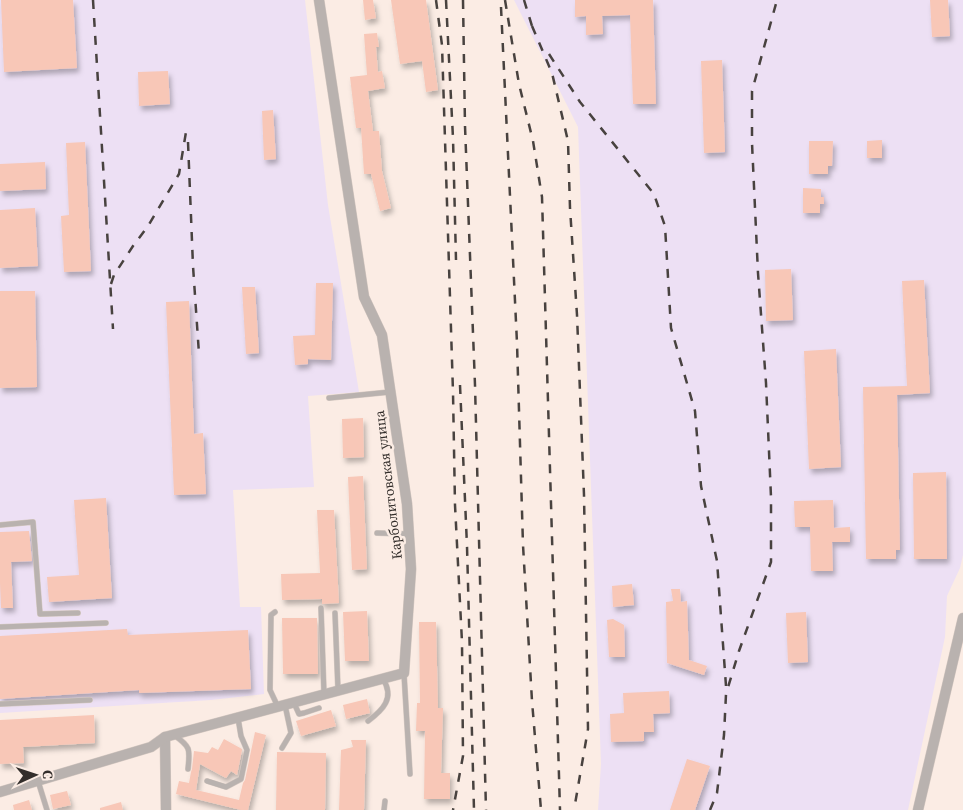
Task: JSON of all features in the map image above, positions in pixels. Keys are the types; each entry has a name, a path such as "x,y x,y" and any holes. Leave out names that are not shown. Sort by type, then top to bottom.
{"street":[{"name":"Карболитовская улица","path":"319,0 364,297 382,335 407,504 412,569 404,673"},
{"path":"918,810 963,618"},
{"path":"0,792 151,747 169,736 404,673"},
{"path":"166,810 169,736"}],"lane":[{"path":"329,398 391,392"},
{"path":"0,524 33,522 40,614 78,613"},
{"path":"377,533 409,534"},
{"path":"321,608 324,694"},
{"path":"275,612 271,615 270,690 299,714 319,708"},
{"path":"336,612 338,690"},
{"path":"0,627 106,623"},
{"path":"404,673 410,774"},
{"path":"368,721 376,715 387,701 388,686 383,679"},
{"path":"0,704 90,700"},
{"path":"282,748 291,733 286,705"},
{"path":"207,781 226,787 240,779 247,750 241,736 238,717"},
{"path":"169,736 181,740 188,748 190,755 188,769"},
{"path":"38,781 47,810"},
{"path":"384,801 384,810"}],"shaded area":[{"path":"0,0 305,0 328,205 359,392 308,396 314,487 233,490 240,607 261,607 264,694 211,700 0,713"},
{"path":"514,0 963,0 963,555 960,568 947,596 945,637 908,810 598,810 601,764 578,127"}],"building":[{"path":"1,0 73,0 77,68 4,72"},
{"path":"363,0 373,0 376,18 365,20"},
{"path":"391,0 426,0 438,90 426,92 422,61 400,64"},
{"path":"575,0 653,0 656,104 633,104 630,15 602,16 603,34 586,35 586,16 575,17"},
{"path":"930,0 948,0 950,36 932,37"},
{"path":"377,33 379,47 376,47 378,72 382,71 385,88 368,91 373,131 379,131 382,171 391,208 380,211 371,174 364,174 361,128 356,128 350,77 367,75 364,34"},
{"path":"722,60 725,152 704,153 701,61"},
{"path":"168,71 170,104 139,106 138,72"},
{"path":"273,110 276,159 264,160 262,111"},
{"path":"882,140 882,158 867,158 867,141"},
{"path":"809,141 833,141 832,166 828,166 828,174 809,174"},
{"path":"85,142 91,271 64,272 61,216 69,215 66,143"},
{"path":"45,162 46,189 0,191 0,164"},
{"path":"803,188 821,189 821,197 824,197 824,204 820,204 820,213 803,213"},
{"path":"35,208 38,266 0,268 0,210"},
{"path":"791,269 793,320 766,321 765,270"},
{"path":"924,280 930,393 897,395 900,550 896,550 896,559 866,559 863,387 907,386 902,281"},
{"path":"316,283 333,283 331,360 308,359 308,364 295,365 293,336 315,335"},
{"path":"242,287 255,287 259,353 246,354"},
{"path":"0,291 35,291 37,387 0,388"},
{"path":"189,301 194,434 203,433 206,494 174,495 166,302"},
{"path":"836,349 841,467 809,469 804,351"},
{"path":"363,418 364,457 343,458 342,419"},
{"path":"946,472 947,559 914,559 913,473"},
{"path":"363,476 367,569 352,570 348,477"},
{"path":"106,498 112,598 49,602 47,577 79,575 74,500"},
{"path":"833,500 834,528 850,527 850,542 832,542 833,571 811,571 810,527 795,527 794,501"},
{"path":"317,510 334,510 339,603 322,604 322,599 282,600 281,574 320,573"},
{"path":"29,531 32,561 11,562 13,608 1,608 0,532"},
{"path":"632,584 634,605 613,607 612,586"},
{"path":"671,589 680,589 681,602 687,601 689,660 707,666 704,675 667,663 666,602 673,601"},
{"path":"367,611 369,661 345,661 343,612"},
{"path":"806,612 808,662 788,663 786,613"},
{"path":"282,618 317,618 318,674 283,674"},
{"path":"613,619 624,625 625,657 609,657 607,620"},
{"path":"419,622 436,622 438,708 443,708 441,773 450,773 450,799 424,799 425,731 416,731 417,703 420,703"},
{"path":"127,629 128,635 248,630 251,689 139,693 139,690 0,699 0,636"},
{"path":"669,691 670,713 653,714 654,732 644,732 644,741 611,742 610,714 624,713 623,693"},
{"path":"367,699 370,713 346,719 343,705"},
{"path":"331,710 336,726 301,736 296,721"},
{"path":"94,715 95,743 23,747 24,763 0,764 0,720"},
{"path":"255,732 266,735 248,810 241,810 176,794 179,781 189,783 194,751 208,753 212,747 218,750 224,739 242,749 237,775 231,771 226,778 200,764 196,790 239,800"},
{"path":"351,740 366,740 364,810 339,810 341,750 353,747"},
{"path":"277,752 326,753 325,810 276,810"},
{"path":"687,759 710,766 695,810 670,810"},
{"path":"67,791 71,805 53,809 50,795"},
{"path":"29,800 32,810 14,810 13,805"},
{"path":"121,802 123,810 100,810 100,808"}],"railway":[{"path":"93,0 113,329"},
{"path":"436,0 442,45 455,505 462,642 463,756 453,810"},
{"path":"446,0 453,138 456,260"},
{"path":"463,0 465,126 475,385 486,810"},
{"path":"505,0 519,84 533,141 542,197 560,810"},
{"path":"524,0 535,30"},
{"path":"710,810 717,793 724,735 726,694 739,651 771,562 771,497 766,383 758,273 752,143 752,91 777,0"},
{"path":"501,7 517,343 523,545 532,701 541,810"},
{"path":"532,26 552,73 568,141 584,495 588,729 574,810"},
{"path":"549,54 580,102 654,194 665,226 671,328 695,411 701,486 717,561 726,686"},
{"path":"111,284 114,275 148,226 179,174 187,126"},
{"path":"188,142 199,354"},
{"path":"460,385 467,546 474,810"}]}
